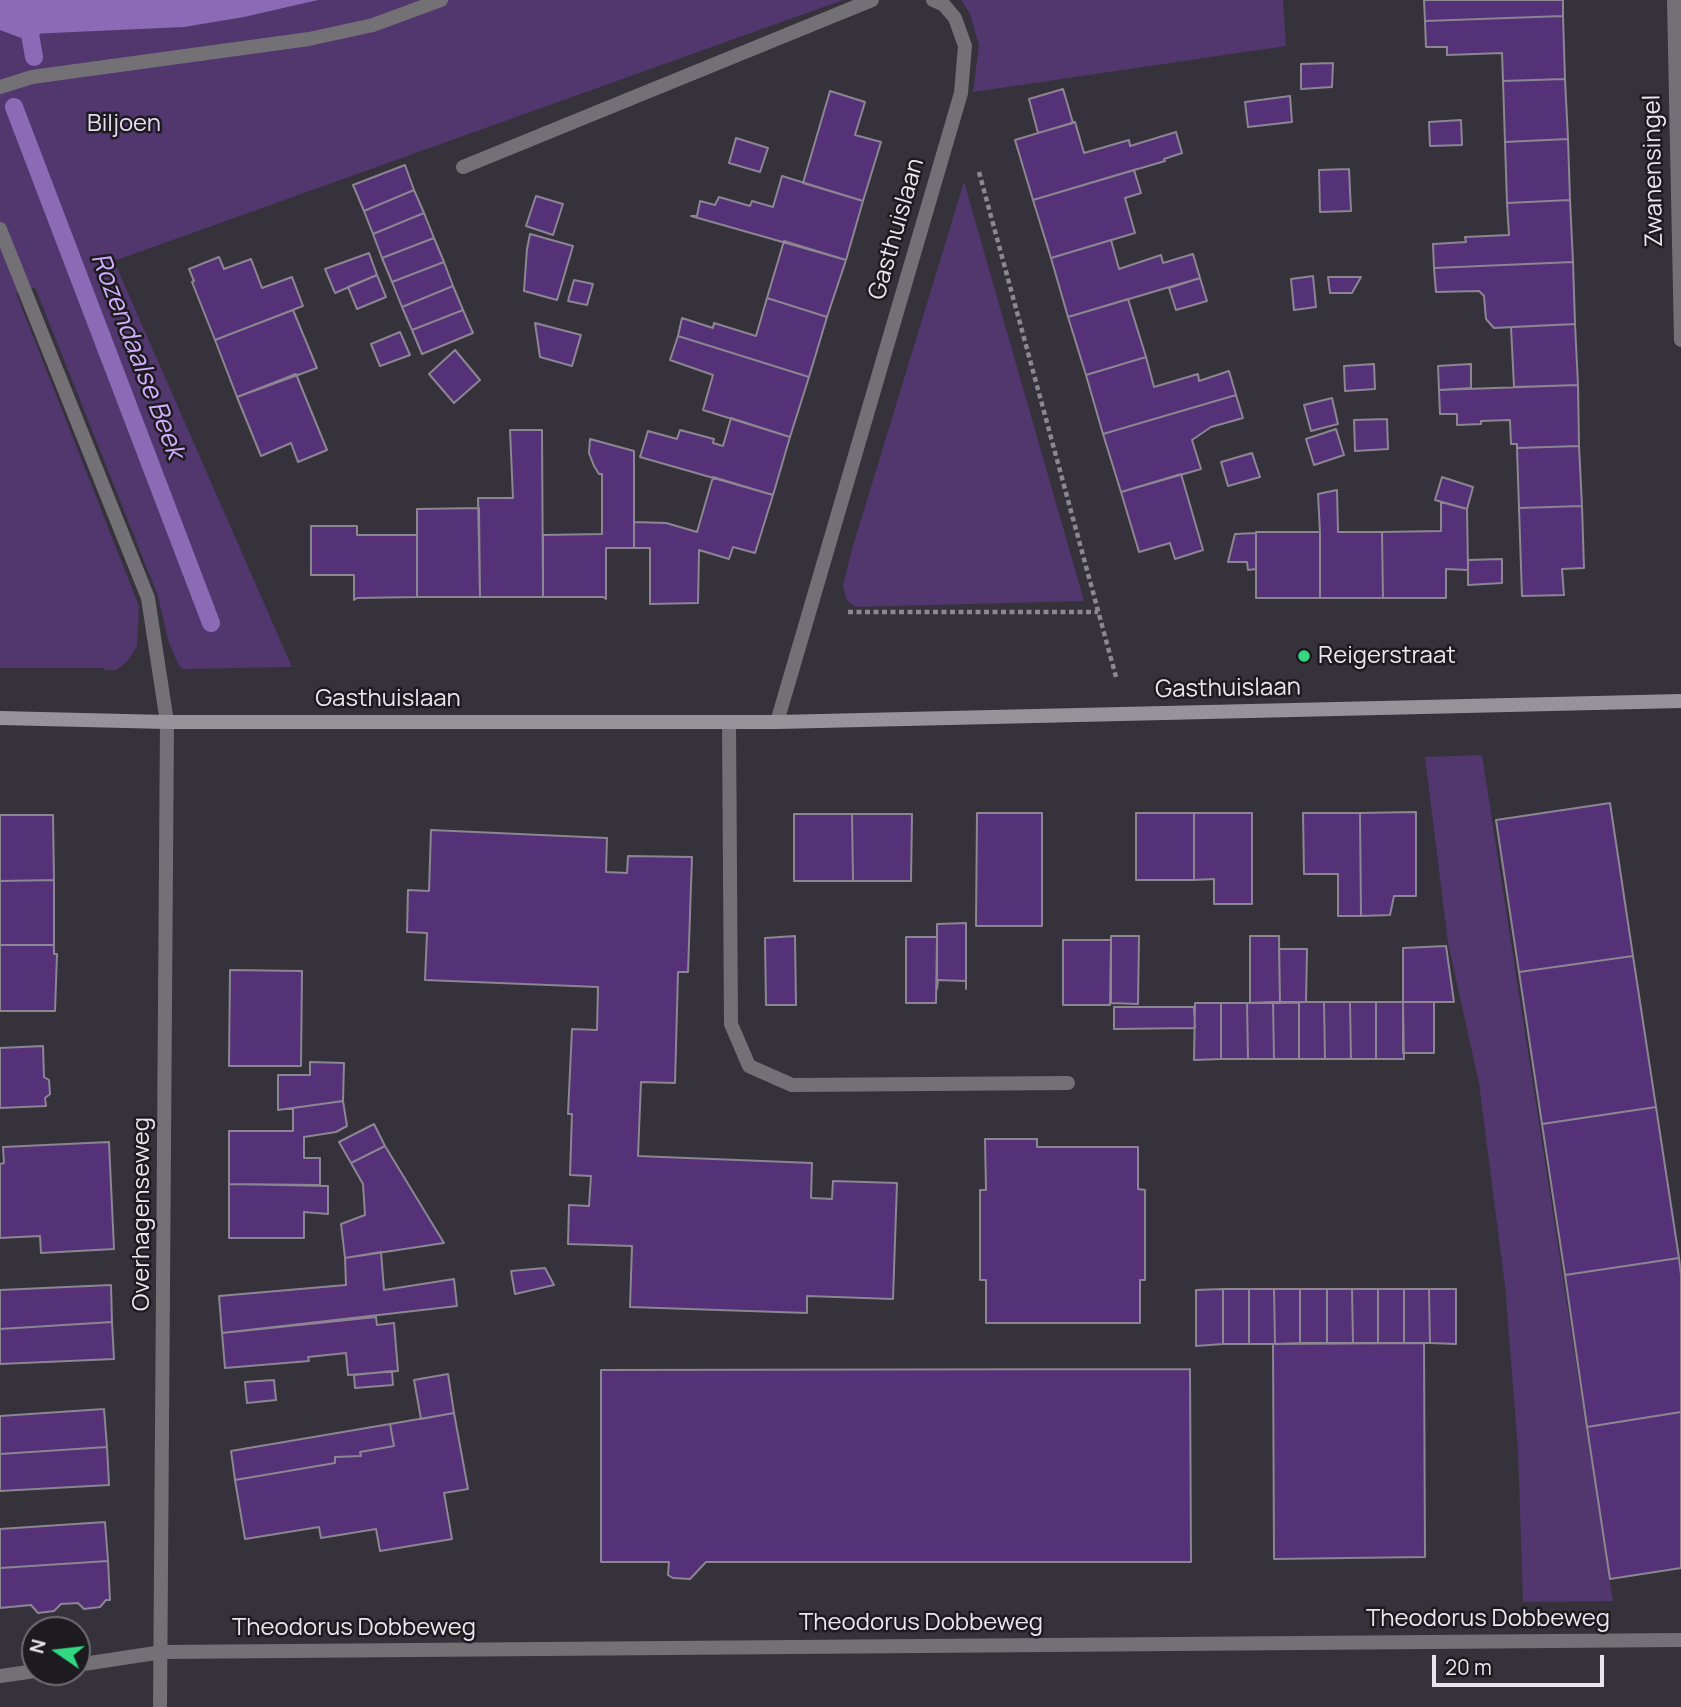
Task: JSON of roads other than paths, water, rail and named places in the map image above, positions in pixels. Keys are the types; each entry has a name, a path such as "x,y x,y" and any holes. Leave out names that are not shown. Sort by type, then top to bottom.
{"street":[{"path":"0,87 32,77 309,39 373,26 440,0"},
{"path":"463,167 872,0"},
{"name":"Gasthuislaan","path":"777,722 961,93 965,46 955,18 944,5 933,0"},
{"name":"Zwanensingel","path":"1674,0 1681,340"},
{"path":"0,229 148,598 167,722"},
{"name":"Gasthuislaan","path":"0,718 167,722 777,722 1681,701"},
{"name":"Overhagenseweg","path":"160,1707 167,722"},
{"path":"729,722 731,1024 749,1066 792,1084 1068,1083"},
{"name":"Theodorus Dobbeweg","path":"91,1663 162,1652 1681,1640"},
{"path":"0,1676 21,1673"}],"waterway":[{"name":"Rozendaalse Beek","path":"34,57 30,34 46,0"},
{"name":"Rozendaalse Beek","path":"14,107 211,623"}],"place":[{"name":"Reigerstraat","path":"1304,656"}],"park label":[{"name":"Biljoen","path":"124,124"}]}
